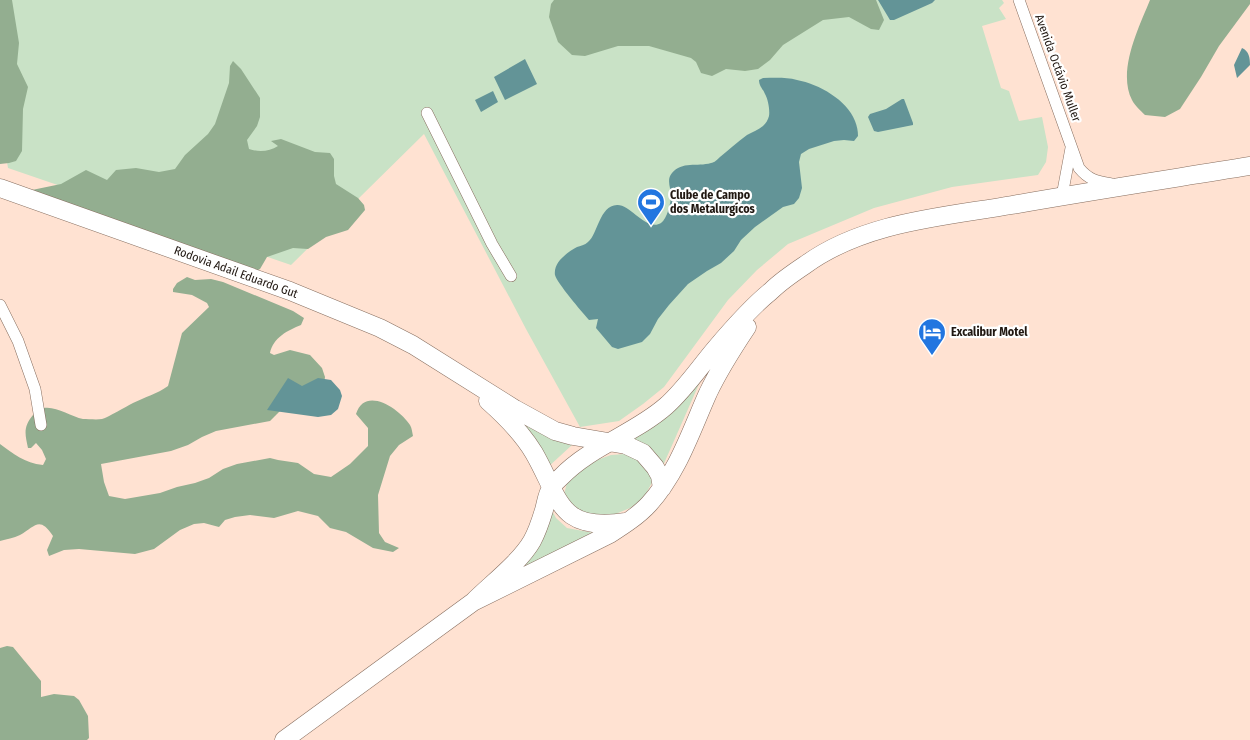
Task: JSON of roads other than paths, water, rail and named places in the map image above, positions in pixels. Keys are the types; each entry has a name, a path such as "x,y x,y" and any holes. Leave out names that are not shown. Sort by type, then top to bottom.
{"main road":[{"path":"284,740 473,602 532,542 551,487 571,466 645,422 669,404 714,350 773,288 818,256 862,235 932,218 1250,166"},
{"name":"Rodovia Adail Eduardo Gut","path":"0,188 306,296 380,328 413,345 529,418 554,431 609,442"},
{"path":"473,602 603,537 629,522 650,503 669,478 680,458 709,392 736,343 751,320 787,278"},
{"name":"Rodovia Adail Eduardo Gut","path":"462,377 521,434 533,452 551,487"},
{"path":"609,442 626,445 643,453 650,459 660,476 662,488"},
{"path":"551,487 562,508 576,518 597,524 629,522"}],"street":[{"name":"Avenida Octávio Muller","path":"1020,0 1079,168 1086,176 1097,182 1113,184 1140,183"},
{"path":"427,113 492,244 511,276"},
{"path":"1062,196 1071,146"},
{"path":"0,305 18,341 27,365 35,389 41,425"}],"water":[{"path":"878,0 935,0 894,20 890,20"},
{"path":"1242,48 1249,55 1250,65 1237,78 1234,65"},
{"path":"525,59 537,84 505,100 494,77"},
{"path":"763,78 797,80 823,89 846,106 858,130 858,136 854,141 834,141 809,149 801,154 799,162 802,188 799,198 794,204 783,207 755,227 721,263 688,284 669,305 658,319 650,334 642,342 618,349 612,347 596,328 598,319 589,320 560,284 555,275 556,266 569,252 588,242 606,210 611,207 622,206 650,224 656,225 661,223 669,206 671,195 670,176 676,169 713,162 747,135 766,123 769,111 766,96 759,80"},
{"path":"493,91 498,102 481,112 475,100"},
{"path":"904,99 913,125 878,132 874,131 868,117 870,114 886,109"},
{"path":"288,378 302,386 318,378 331,380 340,390 342,396 338,409 331,415 318,417 267,410"}],"place":[{"name":"Clube de Campo dos Metalurgícos","path":"651,226"},
{"name":"Excalibur Motel","path":"932,356"}]}
